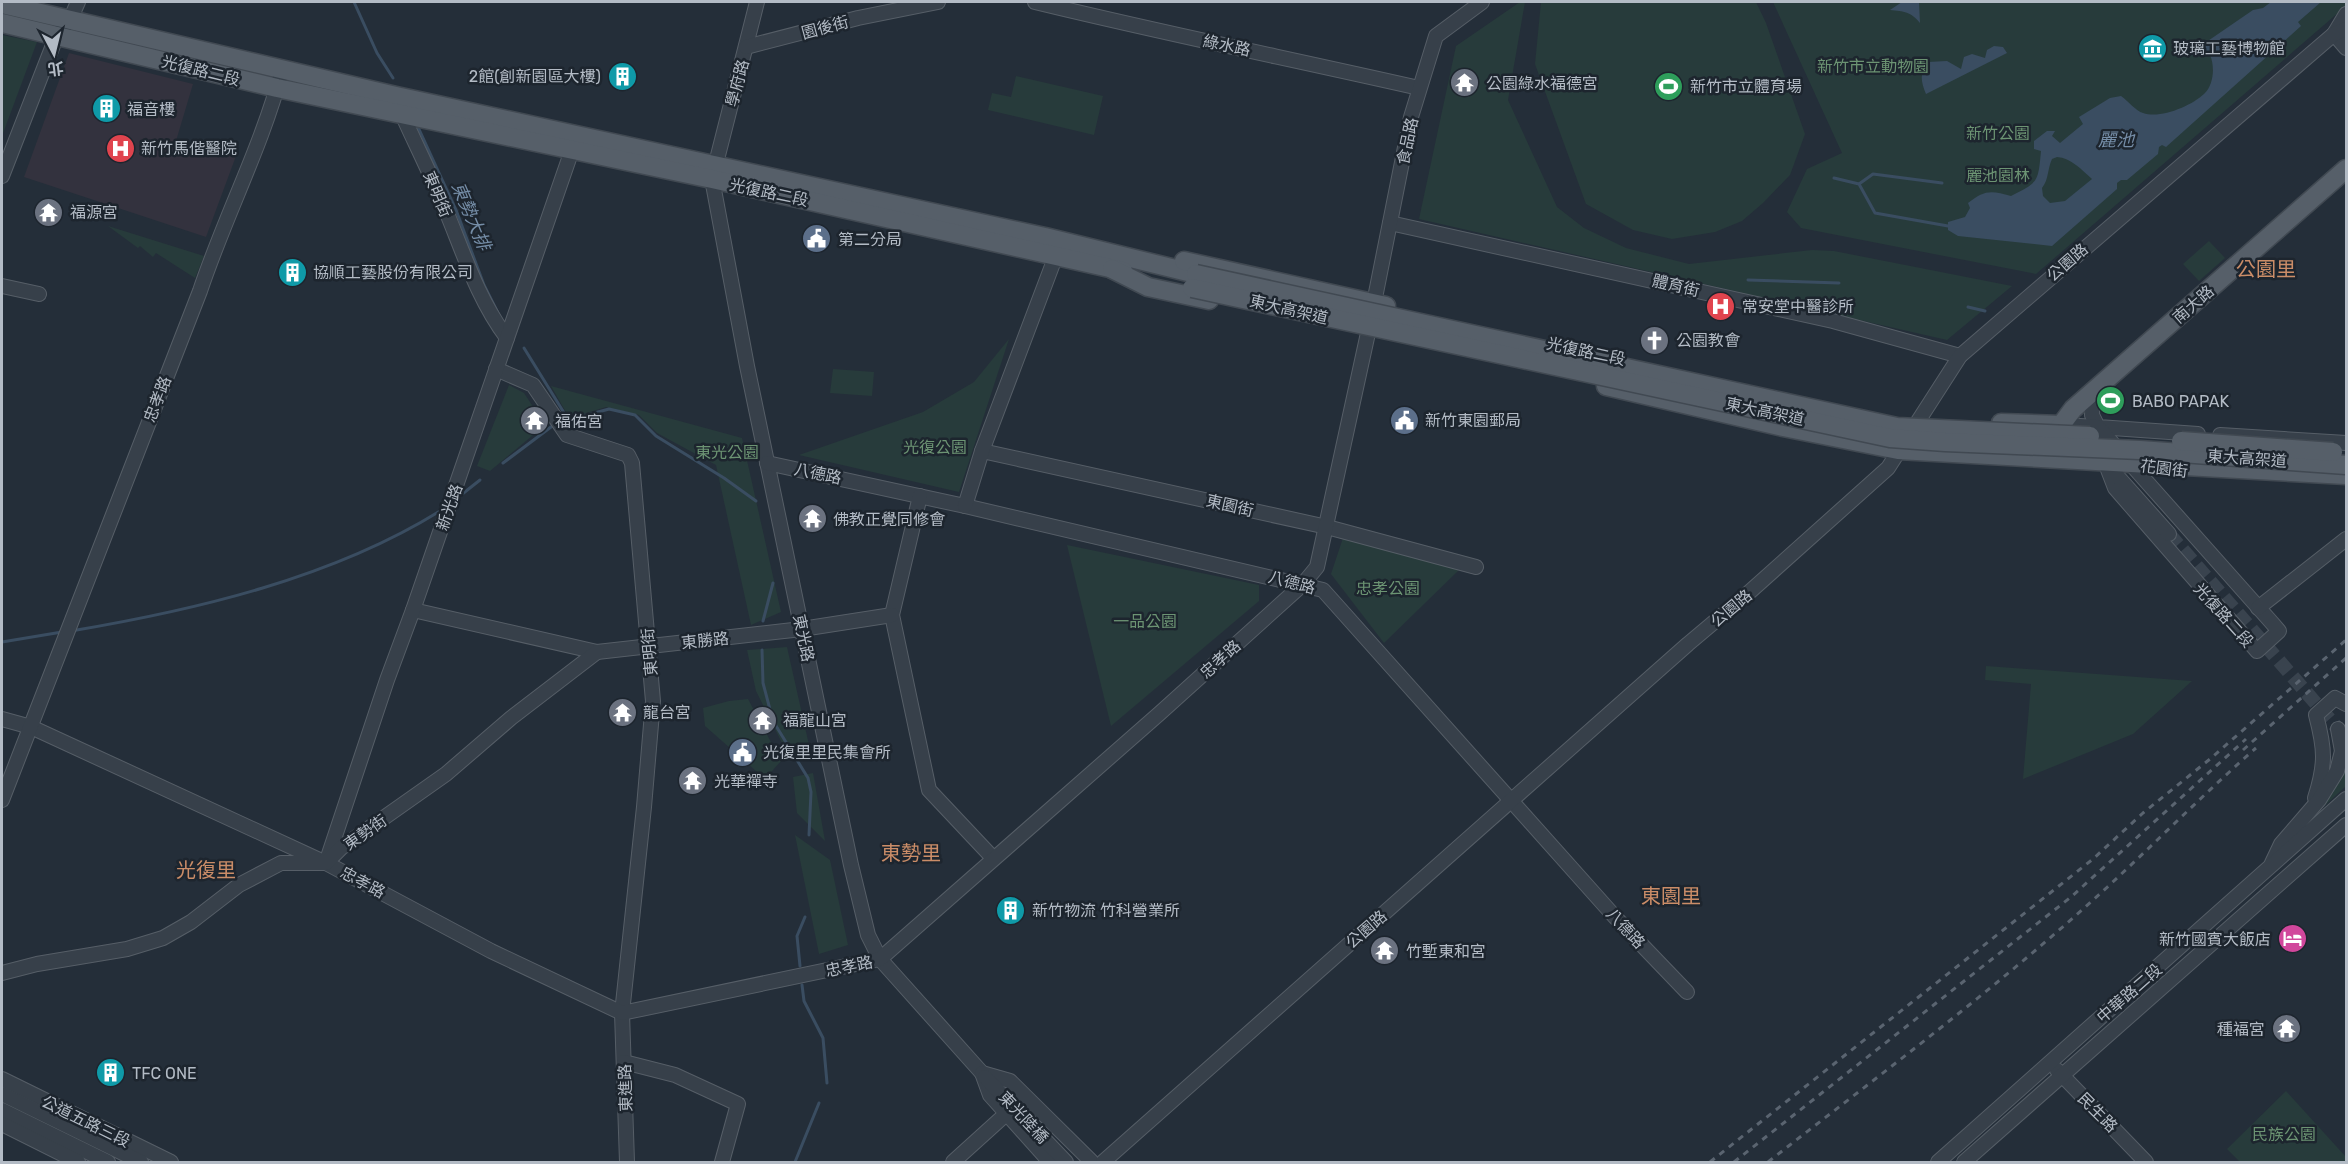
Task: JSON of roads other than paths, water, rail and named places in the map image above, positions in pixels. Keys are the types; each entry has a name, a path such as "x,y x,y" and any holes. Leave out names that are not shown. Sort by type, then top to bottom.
{"main road":[{"name":"光復路二段","path":"2,4 70,20 402,114 427,110 714,172 1194,281"},
{"name":"光復路二段","path":"2,23 280,79 396,96 427,110 572,150 714,172 1055,258 1112,261 1154,255 1888,418 1917,421 2062,425"},
{"name":"南大路","path":"2062,425 2073,410 2346,169"},
{"name":"光復路二段","path":"1112,261 1148,287 1368,333 1783,427 1898,450 2130,463"},
{"name":"東大高架道","path":"1194,281 1897,427 2228,443 2346,453"},
{"name":"東大高架道","path":"1194,281 1890,438 1956,443 2140,450 2346,465"},
{"path":"1374,304 1434,332 1768,406 1789,403"},
{"path":"2032,458 2062,425"},
{"path":"2130,463 2346,475"}],"street":[{"path":"2,176 57,35 70,20 78,2"},
{"name":"學府路","path":"714,172 757,2"},
{"name":"園後街","path":"746,47 858,18 938,2"},
{"name":"綠水路","path":"1035,2 1133,26 1234,46 1419,88"},
{"name":"食品路","path":"1374,304 1411,117 1436,36 1482,2"},
{"name":"公園路","path":"1103,1162 1888,468 1960,356 2039,285 2340,31 2346,14"},
{"path":"2340,31 2346,48"},
{"name":"忠孝路","path":"2,800 200,291 215,245 276,98 280,79"},
{"name":"東明街","path":"402,114 441,199 480,296 507,338"},
{"name":"新光路","path":"326,863 387,680 572,150"},
{"name":"東光路","path":"714,172 767,463 851,865 868,934 880,959 982,1073 990,1095 1050,1162"},
{"name":"體育街","path":"1390,223 1822,318 1960,356"},
{"path":"965,506 982,451 1055,258"},
{"path":"2,286 39,294"},
{"name":"忠孝路","path":"31,727 326,863 491,951 622,1013 880,959 1151,722 1302,584 1317,567 1374,304"},
{"name":"東明街","path":"496,369 533,385 567,435 628,455 632,463 653,701 622,1013"},
{"path":"2093,392 2092,415 2098,427 2346,443"},
{"path":"2062,425 2105,462 2169,534"},
{"name":"光復路二段","path":"2062,425 2098,427 2279,631 2257,651 2115,488 2105,462"},
{"name":"花園街","path":"2134,430 2122,440 2122,450 2130,463 2141,469 2346,483"},
{"name":"東園街","path":"982,451 1327,527 1476,567"},
{"name":"八德路","path":"767,463 965,506 1323,590 1615,917 1687,992"},
{"path":"920,496 892,615 929,790 993,858"},
{"path":"2258,608 2346,539"},
{"name":"東勝路","path":"413,610 597,652 802,629 892,615"},
{"name":"東勢街","path":"326,863 341,848 446,774 511,718 597,652"},
{"path":"2312,808 2325,760 2316,715 2335,698 2346,704"},
{"path":"2,719 31,727"},
{"path":"2268,871 2281,844 2312,808 2337,771 2342,752 2342,733"},
{"name":"中華路二段","path":"1938,1162 2346,800"},
{"name":"中華路二段","path":"1964,1162 2215,943 2346,825"},
{"path":"2,973 37,964 127,949 163,938 191,922 239,885 281,863 326,863"},
{"name":"東進路","path":"622,1013 627,1162"},
{"name":"民生路","path":"2050,1061 2146,1162"},
{"path":"624,1062 675,1075 738,1104 722,1162"},
{"path":"982,1073 1010,1081 1092,1162"},
{"name":"東光陸橋","path":"982,1073 1066,1162"},
{"name":"公道五路三段","path":"2,1079 171,1162"},
{"name":"公道五路三段","path":"2,1094 141,1162"},
{"name":"公道五路三段","path":"2,1110 108,1162"},
{"path":"953,1162 1006,1114"},
{"path":"2,1124 78,1162"}],"water":[{"path":"1902,2 1919,2 1920,23 1907,13 1890,10"},
{"name":"麗池","path":"2271,2 2321,2 2298,22 2301,26 2166,147 2162,145 2159,147 2158,154 2127,180 2117,183 2117,189 2052,246 1958,236 1948,230 1948,222 1965,217 1970,208 1968,203 1983,193 1993,192 2011,196 2032,184 2038,175 2041,151 2034,149 2034,141 2047,131 2055,131 2052,136 2060,143 2083,124 2079,117 2110,98 2121,96 2138,110 2150,114 2167,113 2198,99 2210,86 2213,75 2212,59 2210,55 2203,53 2202,45 2253,10 2263,8","holes":["2062,158 2076,165 2092,179 2065,201 2050,203 2043,196 2042,188 2052,159"]},
{"path":"1994,46 2003,47 2007,53 1926,94 1922,78 1923,70 1928,62 1947,61 1961,69 1964,57 1972,54 1985,58 1987,50"}],"waterway":[{"name":"東勢大排","path":"354,2 377,53 393,78"},
{"name":"東勢大排","path":"418,127 456,210 484,285 498,313"},
{"path":"1859,184 1873,174 1942,183"},
{"path":"1834,178 1859,184 1875,213 1948,226"},
{"path":"1748,280 1839,283"},
{"path":"1968,307 1985,311"},
{"name":"東勢大排","path":"524,348 566,416 580,417 609,409 635,415 656,436 724,478 756,501"},
{"path":"503,463 555,424"},
{"path":"461,495 480,480"},
{"path":"71,631 166,613 309,573 398,535 440,511"},
{"name":"東勢大排","path":"763,621 773,583"},
{"path":"2,642 62,632"},
{"name":"東勢大排","path":"762,650 763,683 773,721 808,778 811,792 809,835"},
{"name":"東勢大排","path":"800,966 797,936 805,917"},
{"name":"東勢大排","path":"802,985 804,1001 823,1038 827,1083"},
{"name":"東勢大排","path":"795,1162 819,1103"}],"tunnel":[{"path":"2169,534 2338,729"}],"railway":[{"path":"1710,1162 2093,859 2143,813 2210,759 2346,640"},
{"path":"2243,750 2346,658"},
{"path":"1734,1162 2071,897 2246,739"},
{"path":"1768,1162 1919,1045 2030,955 2090,903 2256,748"}],"place":[{"name":"玻璃工藝博物館","path":"2152,48"},
{"name":"2館(創新園區大樓)","path":"622,76"},
{"name":"公園綠水福德宮","path":"1465,83"},
{"name":"新竹市立體育場","path":"1669,86"},
{"name":"福音樓","path":"106,109"},
{"name":"新竹馬偕醫院","path":"120,148"},
{"name":"福源宮","path":"49,212"},
{"name":"第二分局","path":"817,239"},
{"name":"協順工藝股份有限公司","path":"292,272"},
{"name":"常安堂中醫診所","path":"1721,306"},
{"name":"公園教會","path":"1655,340"},
{"name":"BABO PAPAK","path":"2111,401"},
{"name":"新竹東園郵局","path":"1404,420"},
{"name":"福佑宮","path":"534,421"},
{"name":"佛教正覺同修會","path":"812,519"},
{"name":"龍台宮","path":"622,712"},
{"name":"福龍山宮","path":"762,720"},
{"name":"光復里里民集會所","path":"742,752"},
{"name":"光華禪寺","path":"693,781"},
{"name":"新竹物流 竹科營業所","path":"1011,910"},
{"name":"新竹國賓大飯店","path":"2292,939"},
{"name":"竹塹東和宮","path":"1385,951"},
{"name":"種福宮","path":"2286,1029"},
{"name":"TFC ONE","path":"111,1073"}],"district":[{"name":"公園里","path":"2266,269"},
{"name":"東勢里","path":"911,853"},
{"name":"光復里","path":"206,870"},
{"name":"東園里","path":"1671,896"}],"park label":[{"name":"新竹市立動物園","path":"1873,66"},
{"name":"新竹公園","path":"1998,133"},
{"name":"麗池園林","path":"1998,175"},
{"name":"光復公園","path":"935,447"},
{"name":"東光公園","path":"727,452"},
{"name":"忠孝公園","path":"1388,588"},
{"name":"一品公園","path":"1145,621"},
{"name":"民族公園","path":"2284,1134"}]}
